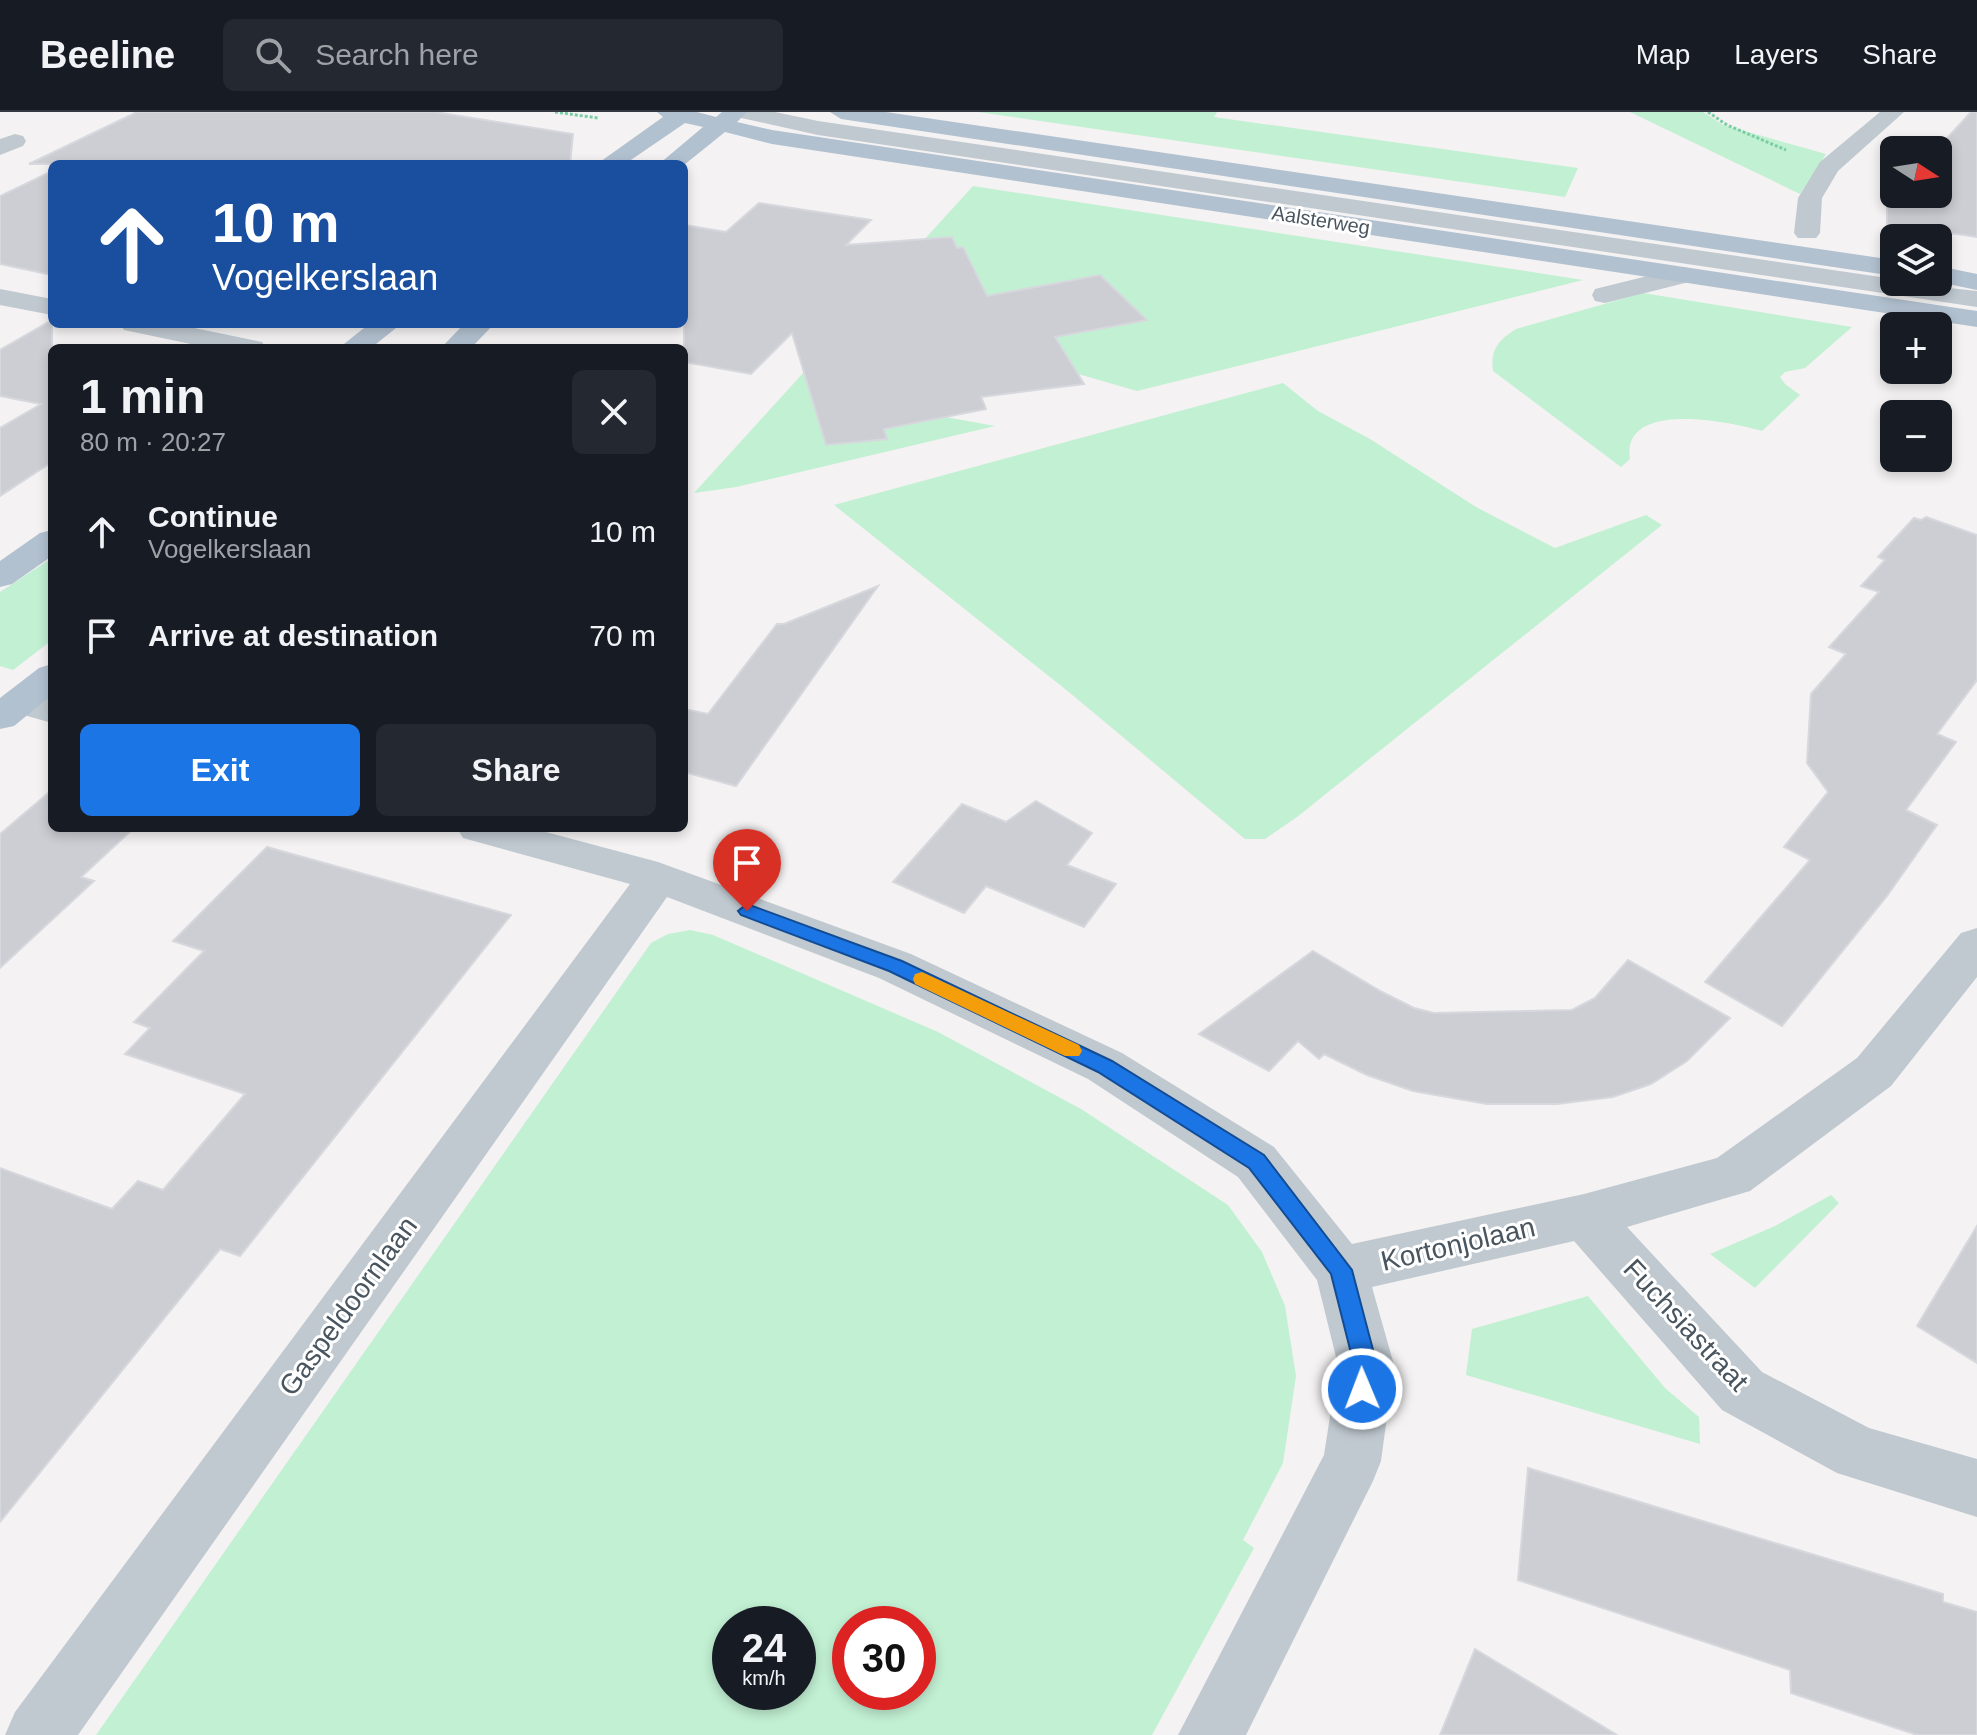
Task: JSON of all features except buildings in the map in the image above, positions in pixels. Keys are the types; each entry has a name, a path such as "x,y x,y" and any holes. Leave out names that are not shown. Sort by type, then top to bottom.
{"main road":[{"name":"Aalsterweg","path":"841,112 1880,266"},
{"name":"Aalsterweg","path":"678,113 729,118 772,137 1977,319"},
{"path":"614,160 678,113"},
{"path":"676,160 729,118"},
{"path":"1952,277 1977,282"},
{"path":"359,344 381,328"},
{"path":"459,344 476,328"},
{"path":"0,577 48,543"},
{"path":"24,710 48,681"}],"street":[{"name":"Aalsterweg","path":"745,112 818,128 1977,299"},
{"path":"1807,233 1810,198 1828,167 1893,112"},
{"path":"1740,245 1778,243 1807,233"},
{"path":"1807,233 1821,246 1847,261"},
{"path":"1605,295 1684,275"},
{"path":"0,297 48,306"},
{"path":"154,328 232,344"},
{"path":"493,832 658,877 895,966 1105,1066 1256,1162 1341,1270 1366,1365 1352,1461 1211,1735"},
{"name":"Gaspeldoornlaan","path":"38,1735 658,877"},
{"name":"Kortonjolaan","path":"1341,1270 1584,1216 1732,1176 1874,1072 1977,945"},
{"name":"Fuchsiastraat","path":"1584,1216 1742,1391 1858,1453 1977,1488"}],"path":[{"path":"1708,112 1727,125 1828,167"}],"green space":[{"path":"978,112 1217,112 1214,117 1578,168 1565,197"},
{"path":"1630,112 1703,112 1723,125 1826,154 1800,194"},
{"path":"973,186 1583,280 1137,391 1061,369 879,405 995,426 736,487 694,493"},
{"path":"1643,293 1852,327 1805,368 1785,372 1780,377 1800,395 1762,431 1704,420 1660,421 1642,428 1632,440 1630,459 1621,467 1493,371 1493,357 1500,341 1516,329"},
{"path":"1283,383 1318,411 1370,439 1476,507 1555,548 1646,515 1662,525 1297,817 1265,839 1245,839 1070,693 834,505"},
{"path":"48,561 48,643 13,670 0,666 0,592"},
{"path":"690,930 713,935 938,1032 1081,1109 1228,1205 1262,1252 1285,1306 1296,1376 1283,1463 1243,1540 1254,1548 1152,1735 96,1735 651,943 668,934"},
{"path":"1831,1195 1839,1203 1755,1288 1710,1254 1775,1226"},
{"path":"1588,1296 1665,1388 1699,1417 1700,1444 1466,1375 1472,1329"}],"slow traffic":[{"path":"922,979 1072,1051"}],"route":[{"path":"747,911 895,966 1105,1066 1256,1162 1341,1270 1366,1365 1362,1389"}]}
